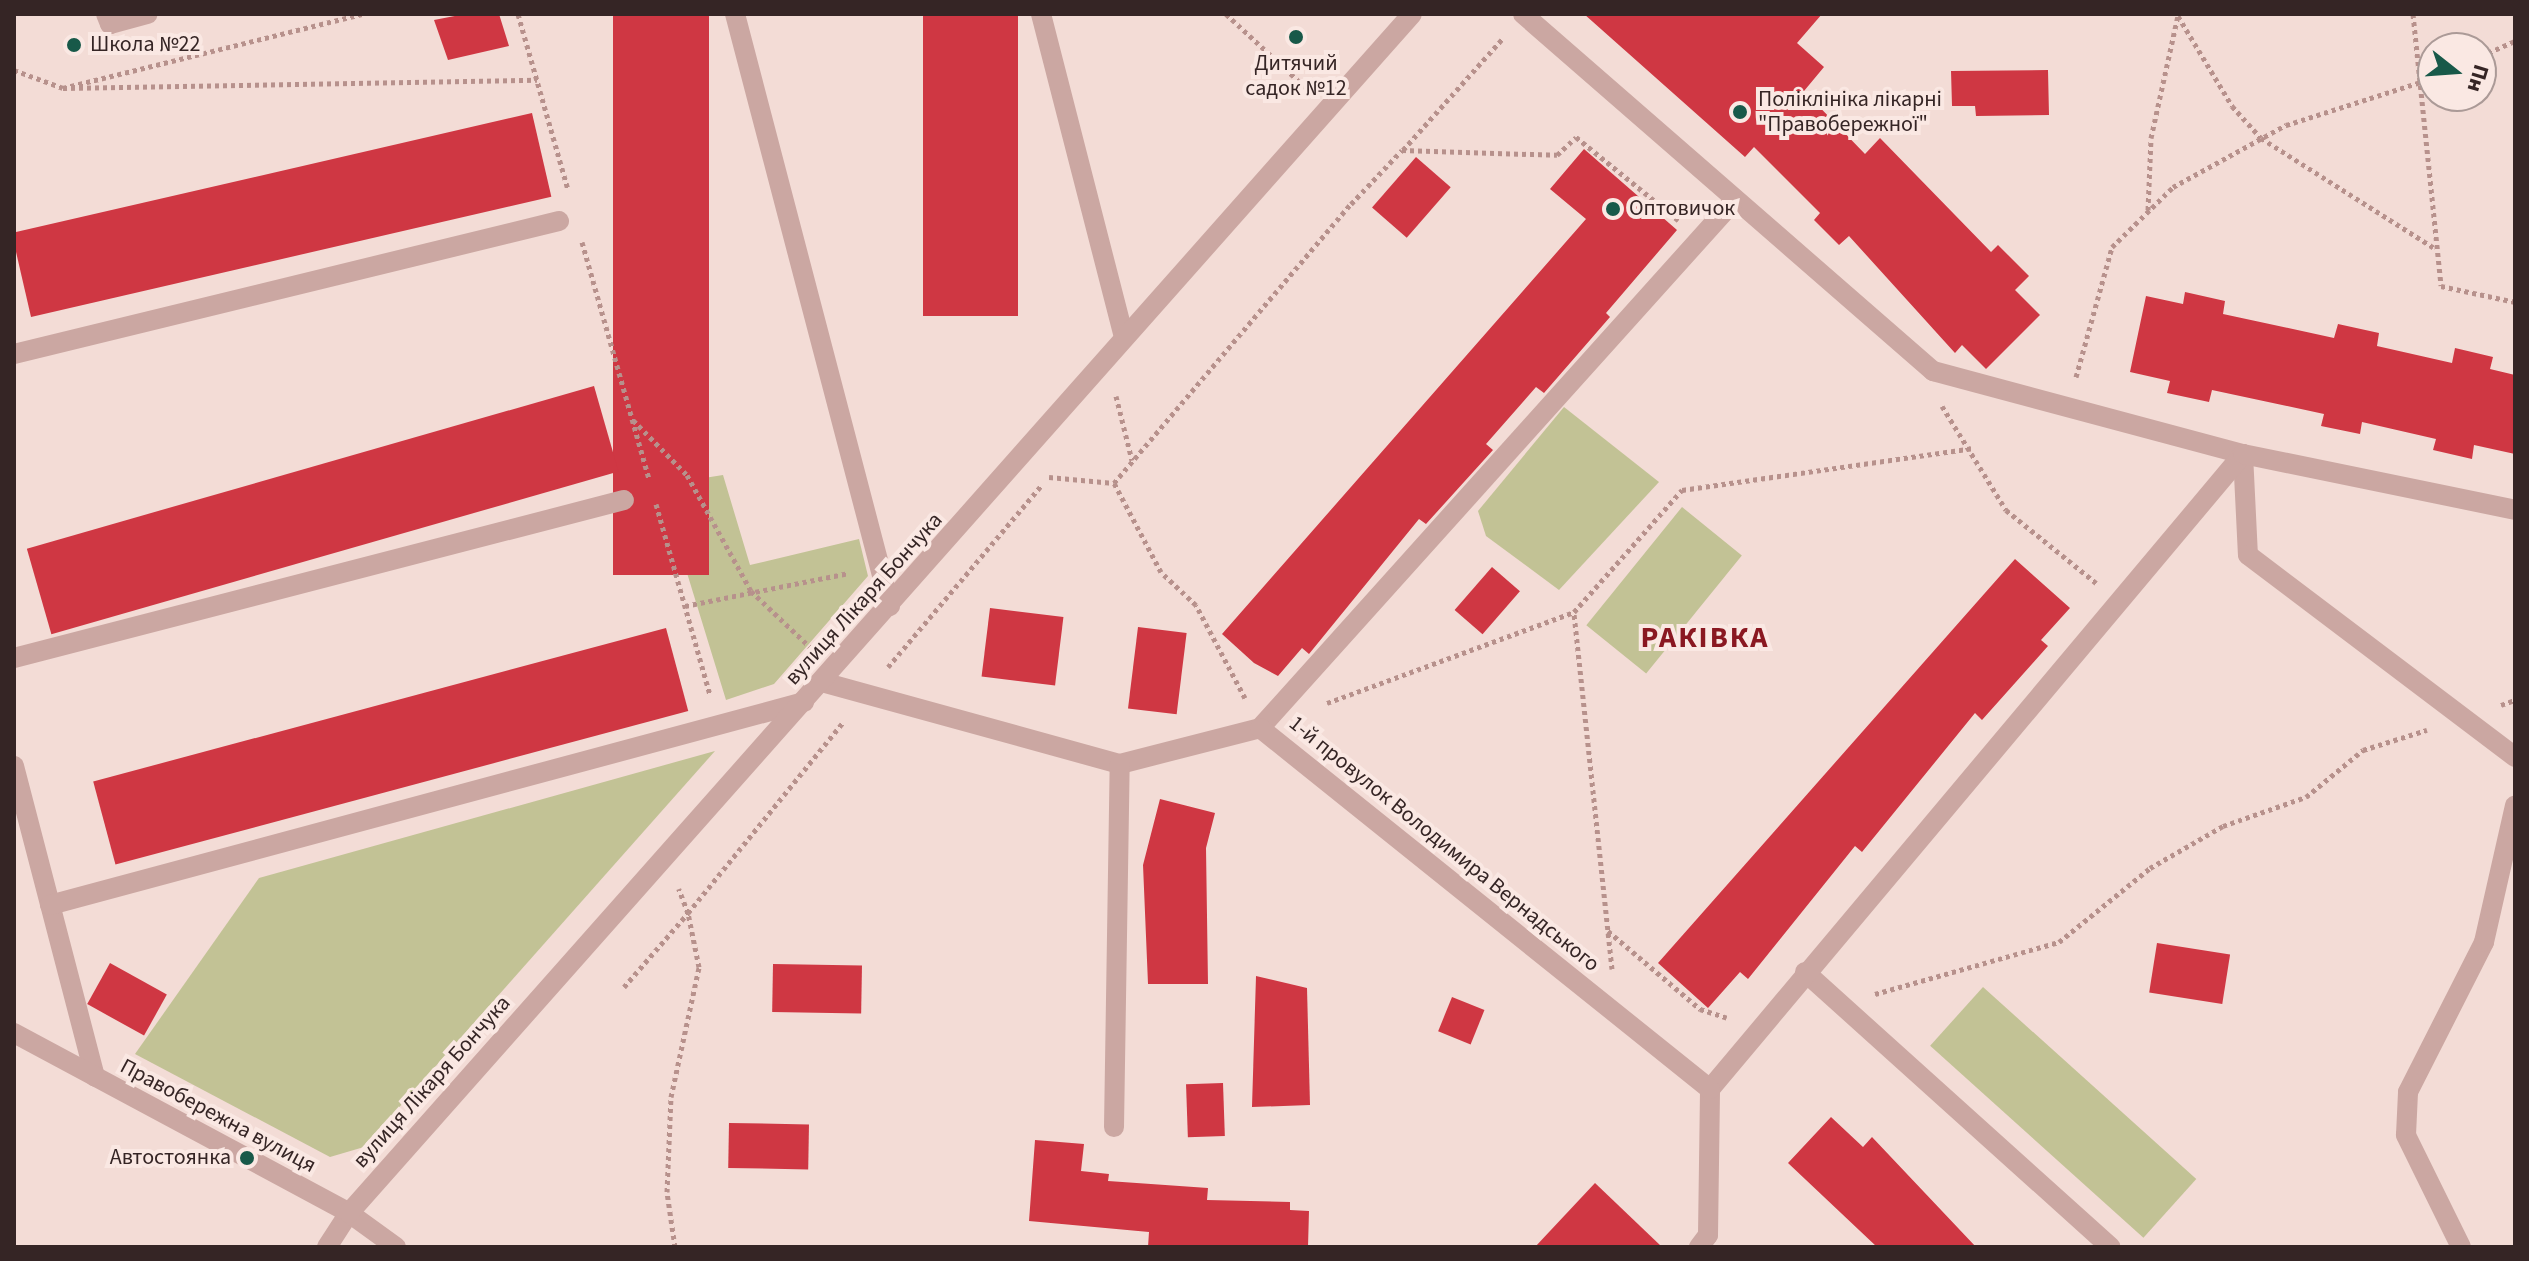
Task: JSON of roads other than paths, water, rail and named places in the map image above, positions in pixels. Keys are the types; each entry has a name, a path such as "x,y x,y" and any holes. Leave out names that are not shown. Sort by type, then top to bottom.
{"street":[{"path":"106,14 110,24 148,14"},
{"path":"735,14 890,606"},
{"path":"1041,14 1124,338"},
{"name":"вулиця Лікаря Бончука","path":"327,1247 349,1213 1412,14"},
{"path":"1523,14 1732,203 1933,371 2243,454 2515,510"},
{"path":"1260,728 1732,203"},
{"path":"14,354 569,224"},
{"path":"1699,1247 1708,1235 1710,1089 1805,972 2121,603 2243,454"},
{"path":"2243,454 2248,555 2460,720 2515,757"},
{"path":"14,658 624,500"},
{"path":"828,676 865,694 1120,764 1114,1127"},
{"path":"50,905 804,702"},
{"name":"1-й провулок Володимира Вернадського","path":"1120,764 1260,728 1710,1089"},
{"path":"14,766 95,1077"},
{"path":"2461,1247 2406,1135 2408,1092 2484,942 2515,805"},
{"path":"1805,972 2110,1247"},
{"name":"Правобережна вулиця","path":"14,1033 349,1213 396,1247"}],"place":[{"name":"Дитячий садок №12","path":"1296,37"},
{"name":"Школа №22","path":"74,45"},
{"name":"Поліклініка лікарні \"Правобережної\"","path":"1740,112"},
{"name":"Оптовичок","path":"1613,209"},
{"name":"Автостоянка","path":"247,1158"}],"district":[{"name":"РАКІВКА","path":"1705,638"}]}
